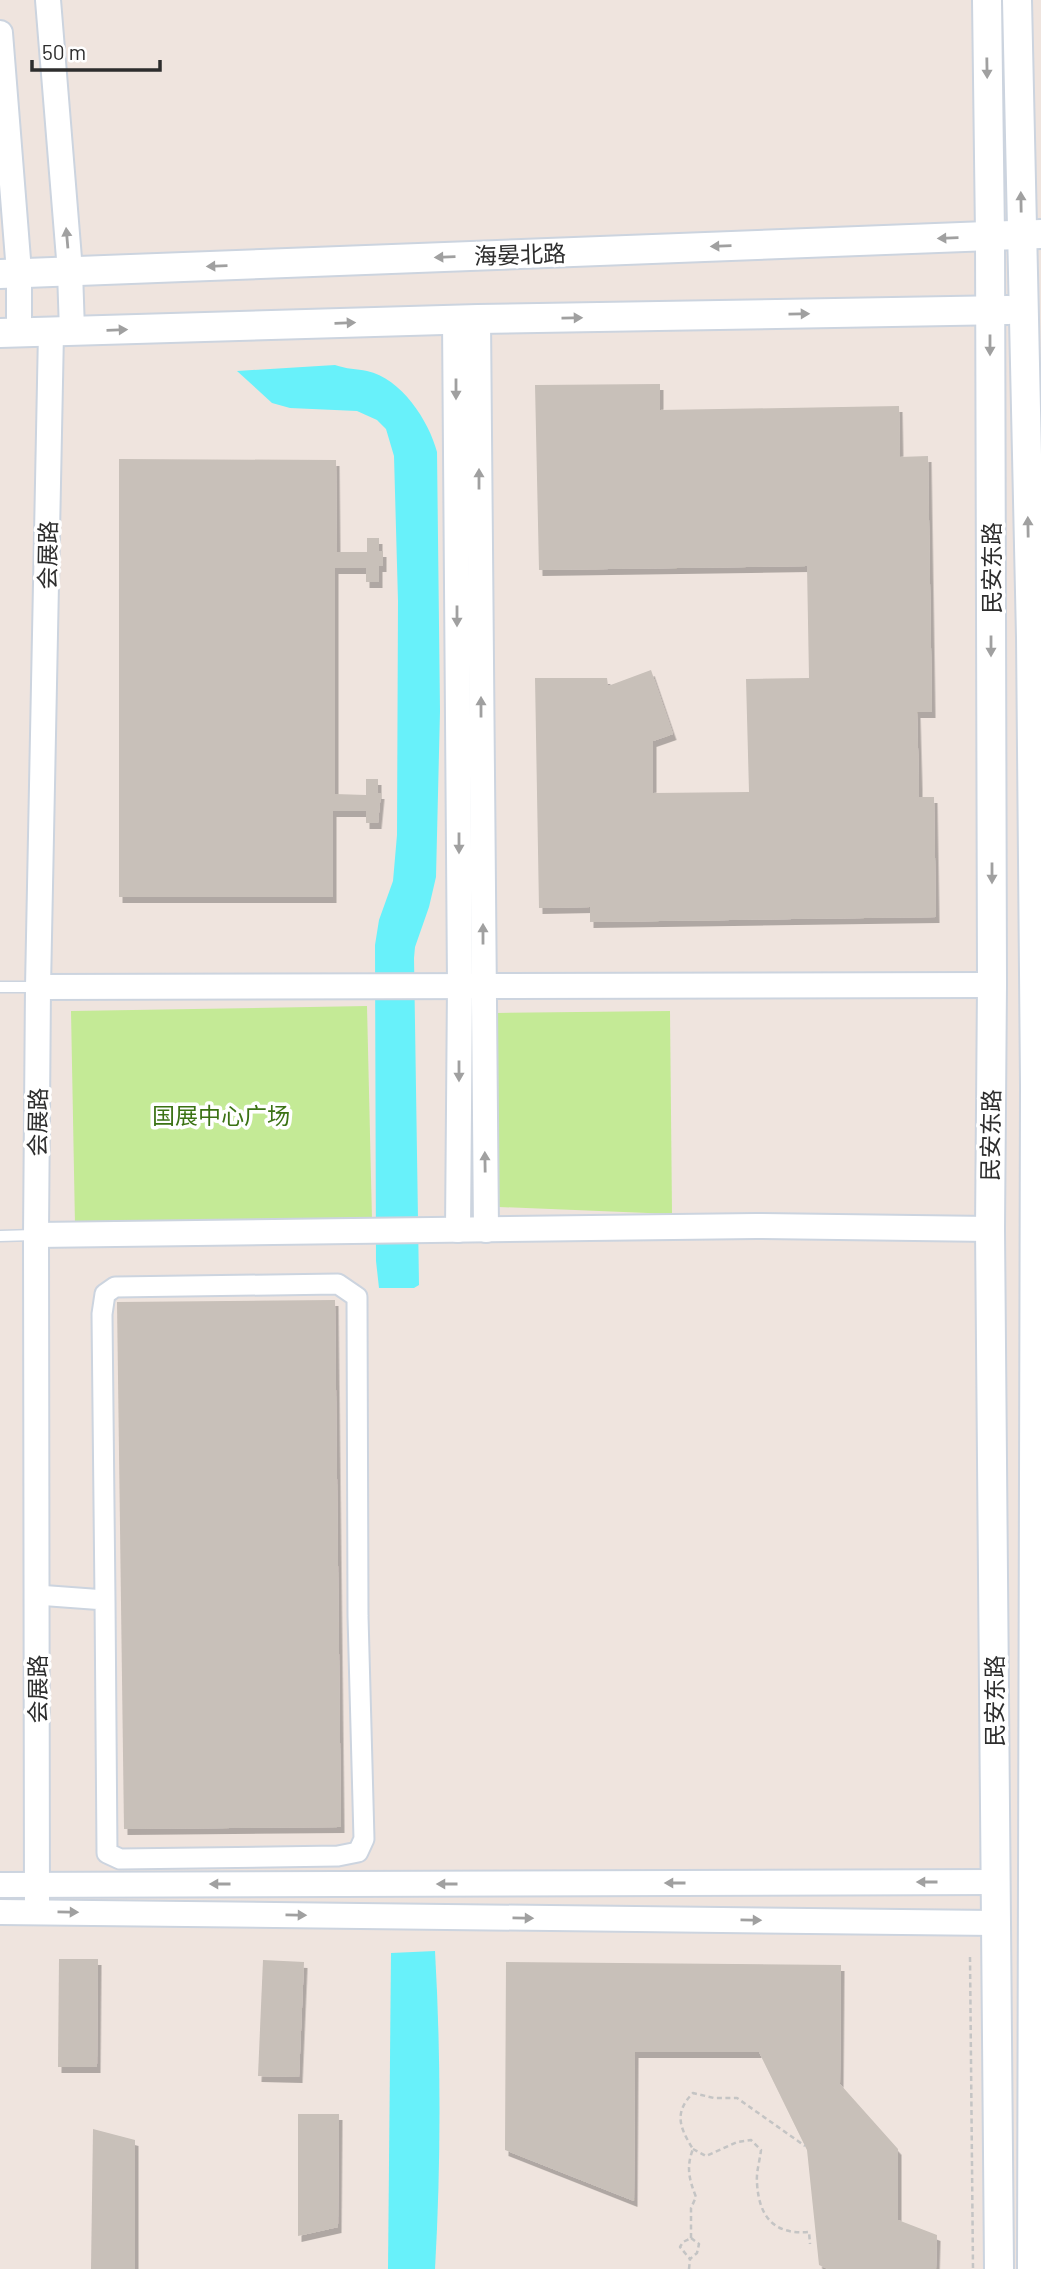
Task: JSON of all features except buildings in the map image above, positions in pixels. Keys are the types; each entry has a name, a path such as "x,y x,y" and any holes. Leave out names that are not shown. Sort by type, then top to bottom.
{"main road":[{"name":"民安东路","path":"987,0 992,985 989,1229 999,2269"},
{"name":"民安东路","path":"1017,0 1031,235 1036,637 1037,1921 1032,2269"},
{"name":"海晏北路","path":"9,273 1031,235"},
{"path":"10,332 1032,309"},
{"path":"995,1882 1037,1884"},
{"path":"995,1923 1037,1921"}],"street":[{"name":"会展路","path":"37,1912 38,986 62,332 70,271 48,0"},
{"path":"0,33 10,332"},
{"path":"467,320 472,985 486,1230"},
{"path":"458,1230 472,985"},
{"path":"38,986 992,985"},
{"path":"36,1235 757,1226 989,1229"},
{"path":"338,1284 357,1297 358,1616 364,1839 358,1852 338,1856 120,1858 107,1853 105,1600 102,1314 105,1294 115,1287 338,1284"},
{"path":"37,1595 105,1600"},
{"path":"0,1885 995,1882"},
{"path":"0,1912 995,1923"}],"lane":[{"path":"0,987 38,986"},
{"path":"0,1236 36,1235"}],"path":[{"path":"970,1957 973,2269"},
{"path":"805,2146 737,2098 713,2098 693,2093 683,2104 683,2134 693,2149 706,2156 737,2142 751,2140 761,2150 756,2181 762,2209 774,2226 794,2233 809,2232 810,2244"},
{"path":"691,2238 691,2208 696,2196 688,2177 688,2162 693,2149"},
{"path":"690,2259 680,2247 691,2238"},
{"path":"689,2269 690,2259 697,2253 699,2244 691,2238"}],"green space":[{"name":"国展中心广场","path":"367,1006 372,1220 75,1225 71,1011"},
{"path":"670,1011 672,1214 499,1207 497,1013"}],"water":[{"path":"335,365 367,371 391,382 412,402 427,427 437,452 440,711 436,877 414,958 419,1285 414,1288 379,1288 376,1261 375,945 379,920 393,881 397,835 398,601 394,456 386,429 377,420 357,411 290,408 272,403 237,371"},
{"path":"435,1951 440,2110 435,2269 388,2269 391,1953"}]}
